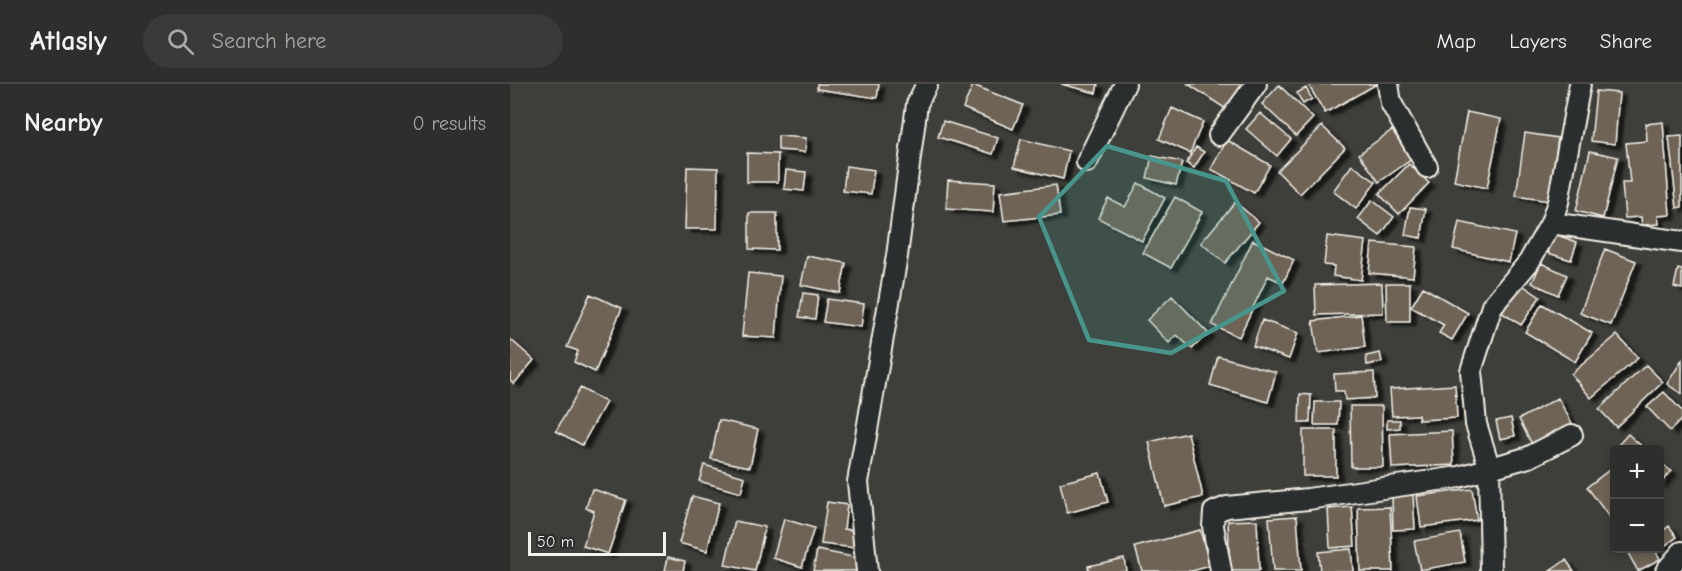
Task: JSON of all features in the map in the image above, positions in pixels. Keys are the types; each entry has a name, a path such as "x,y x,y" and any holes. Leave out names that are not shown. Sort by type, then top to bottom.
{"street":[{"path":"867,571 858,482 897,256 917,105 927,84"},
{"path":"1088,162 1125,84"},
{"path":"1219,135 1256,84"},
{"path":"1388,84 1391,103 1427,167"},
{"path":"1491,571 1489,466 1476,424 1471,371 1492,306 1528,262 1551,223 1558,202 1580,84"},
{"path":"1551,223 1682,242"},
{"path":"1221,571 1213,526 1214,512 1237,506 1308,499 1459,477 1489,466 1529,457 1572,435"},
{"path":"1666,571 1682,552"}],"highlighted area":[{"path":"1107,146 1226,181 1284,291 1171,353 1089,340 1039,217"}],"building":[{"path":"817,84 879,84 877,98 817,89"},
{"path":"1061,84 1098,84 1096,93"},
{"path":"1188,84 1241,84 1245,87 1229,111"},
{"path":"1314,84 1377,84 1325,113 1309,86"},
{"path":"973,85 1023,105 1013,129 963,108"},
{"path":"1279,85 1313,118 1296,136 1262,104"},
{"path":"1306,88 1312,99 1303,104 1297,93"},
{"path":"1596,91 1619,93 1615,144 1591,141"},
{"path":"1172,108 1203,122 1190,153 1159,139"},
{"path":"1467,112 1501,119 1487,188 1454,181"},
{"path":"1260,113 1291,139 1277,156 1246,129"},
{"path":"943,121 998,138 993,154 938,137"},
{"path":"1663,122 1670,215 1658,216 1659,224 1642,225 1641,217 1625,218 1622,183 1630,183 1626,143 1647,141 1646,124"},
{"path":"1322,126 1345,148 1300,194 1277,171"},
{"path":"1392,130 1412,159 1379,182 1359,154"},
{"path":"1525,133 1558,138 1549,201 1516,196"},
{"path":"778,136 806,138 805,152 778,150"},
{"path":"1682,136 1682,207 1677,208 1669,137"},
{"path":"1021,139 1069,151 1063,179 1014,167"},
{"path":"1227,140 1270,165 1254,193 1211,169"},
{"path":"1196,147 1204,152 1194,168 1186,163"},
{"path":"1590,151 1618,157 1603,218 1576,211"},
{"path":"747,153 778,154 778,182 747,182"},
{"path":"1152,156 1182,162 1176,185 1147,178"},
{"path":"1409,164 1429,183 1399,214 1379,194"},
{"path":"1352,165 1376,182 1356,209 1333,191"},
{"path":"846,166 874,170 871,194 843,191"},
{"path":"687,167 718,168 717,229 685,229"},
{"path":"786,170 806,172 804,191 784,189"},
{"path":"948,180 995,183 993,212 946,209"},
{"path":"1138,183 1165,198 1142,241 1098,218 1108,198 1125,207"},
{"path":"1056,185 1060,215 1004,221 1000,192"},
{"path":"1175,197 1202,212 1171,268 1143,253"},
{"path":"1372,200 1394,217 1380,236 1358,219"},
{"path":"1235,202 1259,222 1225,263 1201,243"},
{"path":"1410,207 1426,209 1421,238 1405,235"},
{"path":"749,213 777,213 777,250 749,249"},
{"path":"1459,222 1515,234 1509,262 1453,249"},
{"path":"1554,234 1577,242 1571,260 1548,253"},
{"path":"1327,236 1366,241 1361,280 1333,276 1334,266 1324,265"},
{"path":"1253,240 1294,260 1283,283 1268,276 1239,337 1212,325"},
{"path":"1372,243 1416,247 1413,277 1369,273"},
{"path":"1605,249 1636,261 1611,325 1580,313"},
{"path":"807,256 846,263 840,293 801,285"},
{"path":"1541,263 1567,275 1558,295 1532,283"},
{"path":"1678,269 1682,270 1682,289 1674,287"},
{"path":"748,273 781,276 776,338 742,336"},
{"path":"1382,283 1383,313 1316,315 1315,285"},
{"path":"1386,283 1410,283 1410,322 1387,322"},
{"path":"1521,284 1540,297 1521,325 1502,313"},
{"path":"1423,287 1468,313 1452,340 1439,333 1444,325 1411,307"},
{"path":"803,293 818,295 815,319 799,317"},
{"path":"590,294 622,308 595,372 574,362 578,351 567,347"},
{"path":"1172,296 1208,333 1192,349 1177,335 1169,343 1147,320"},
{"path":"827,299 864,304 861,327 823,322"},
{"path":"1542,304 1592,333 1575,362 1525,332"},
{"path":"1361,315 1365,347 1318,353 1313,321"},
{"path":"1262,320 1298,333 1289,359 1253,346"},
{"path":"1617,335 1638,358 1591,398 1571,374"},
{"path":"510,339 534,360 514,384 510,380"},
{"path":"1380,353 1382,362 1367,365 1366,356"},
{"path":"1218,356 1276,372 1268,402 1210,385"},
{"path":"1682,360 1682,394 1667,384"},
{"path":"1646,365 1663,382 1616,427 1599,409"},
{"path":"1374,372 1375,398 1345,400 1344,391 1335,391 1334,374"},
{"path":"1455,385 1457,418 1419,420 1418,415 1392,416 1390,389"},
{"path":"580,388 606,402 582,445 556,431"},
{"path":"1664,392 1682,411 1682,419 1670,431 1647,407"},
{"path":"1300,394 1311,395 1310,423 1299,423"},
{"path":"1558,398 1574,427 1534,448 1519,419"},
{"path":"1315,402 1339,402 1338,425 1314,425"},
{"path":"1350,406 1382,406 1383,467 1351,467"},
{"path":"1511,418 1515,436 1500,439 1496,421"},
{"path":"719,420 758,429 750,467 711,459"},
{"path":"1387,420 1400,420 1400,428 1387,429"},
{"path":"1303,430 1336,430 1336,476 1303,476"},
{"path":"1452,431 1454,465 1392,468 1390,434"},
{"path":"1188,433 1203,497 1164,506 1149,442"},
{"path":"1628,434 1640,445 1618,445"},
{"path":"704,465 745,477 741,493 699,481"},
{"path":"1664,465 1671,471 1664,479"},
{"path":"1610,470 1610,518 1587,487"},
{"path":"1100,473 1108,502 1067,513 1060,483"},
{"path":"592,489 626,500 608,554 583,546 594,511 586,508"},
{"path":"1472,489 1477,520 1421,527 1417,496"},
{"path":"1413,495 1415,529 1393,530 1392,496"},
{"path":"692,496 719,503 707,551 679,543"},
{"path":"827,502 847,505 844,529 858,531 856,548 821,544"},
{"path":"1352,507 1355,546 1330,548 1328,509"},
{"path":"1390,507 1393,571 1360,571 1358,508"},
{"path":"1297,516 1301,571 1273,571 1269,518"},
{"path":"784,519 814,528 802,567 773,558"},
{"path":"1257,520 1259,571 1230,571 1228,521"},
{"path":"735,521 765,527 755,571 725,565"},
{"path":"1669,526 1677,537 1664,546 1664,530"},
{"path":"1200,530 1210,566 1192,571 1142,571 1135,547"},
{"path":"1460,533 1465,562 1420,570 1414,541"},
{"path":"1351,549 1353,571 1320,571 1318,552"},
{"path":"817,550 858,558 856,571 813,571"},
{"path":"1628,553 1657,553 1660,559 1638,571"},
{"path":"668,557 685,561 683,571 665,571"},
{"path":"1124,558 1126,571 1089,571 1088,566"},
{"path":"1566,560 1574,571 1550,571"}]}
